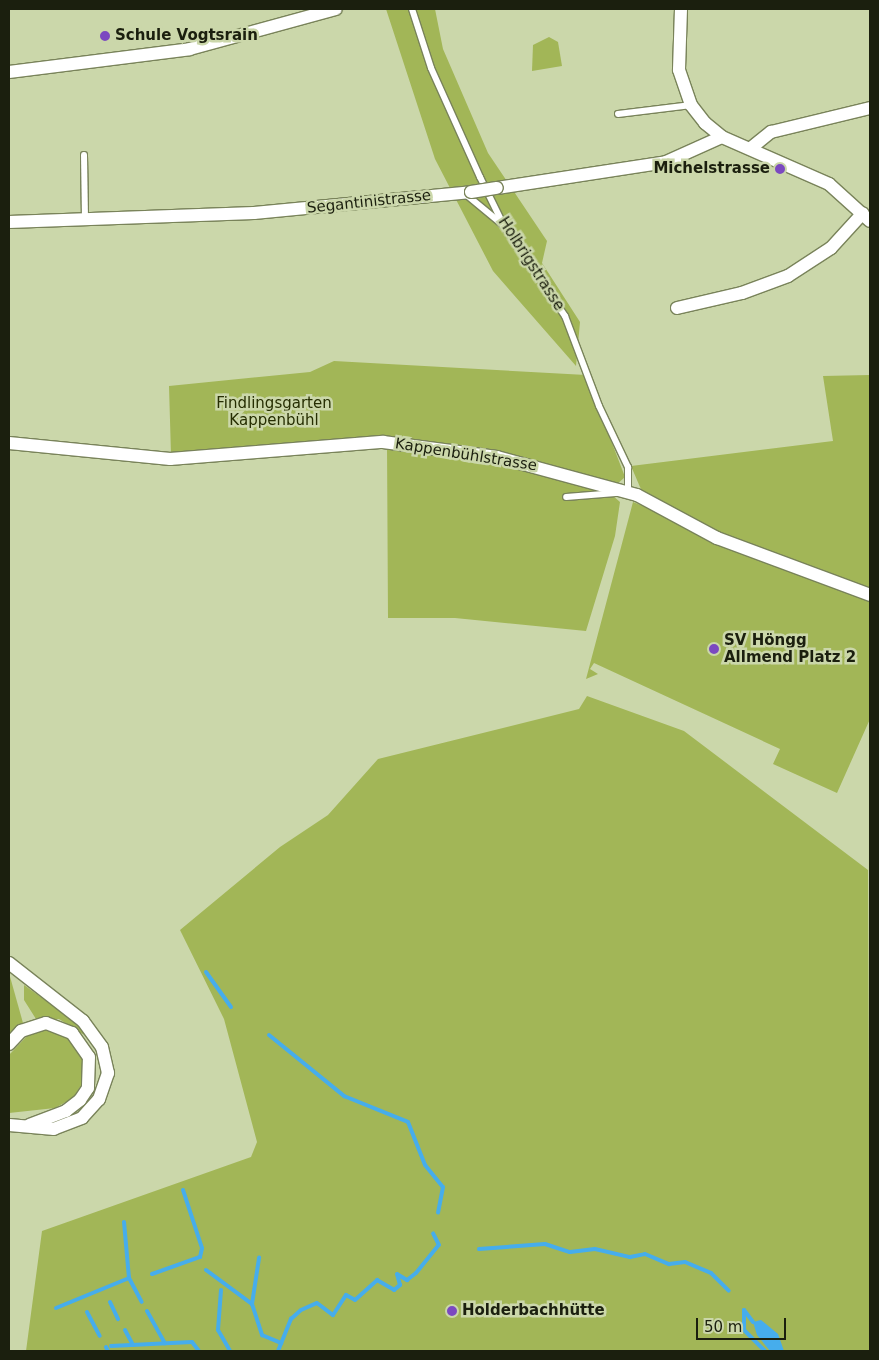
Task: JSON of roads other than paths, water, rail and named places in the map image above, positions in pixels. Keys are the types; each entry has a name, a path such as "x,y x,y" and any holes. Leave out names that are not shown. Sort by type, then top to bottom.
{"street":[{"path":"9,72 190,50 336,9"},
{"path":"677,308 742,293 798,271 831,248 867,217 829,184 751,148 722,137 691,105 679,70 681,9"},
{"path":"751,148 771,132 870,108"},
{"name":"Segantinistrasse","path":"9,222 85,222 254,213 467,192 666,162 722,137"},
{"name":"Kappenbühlstrasse","path":"9,443 170,459 344,444 419,445 540,466 628,492 717,538 870,594"},
{"path":"9,963 82,1021 95,1036 107,1066 99,1099 82,1118 54,1129 29,1125 9,1126"},
{"path":"9,1044 22,1031 46,1023 72,1033 89,1057 88,1088 80,1100 66,1111 29,1125"}],"lane":[{"name":"Holbrigstrasse","path":"412,9 431,68 504,226 565,316 599,406 628,467 628,492"},
{"path":"618,114 691,105"},
{"path":"84,155 85,222"},
{"path":"467,192 504,226"},
{"path":"566,497 628,492"}],"water":[{"path":"761,1320 778,1334 784,1351 770,1351 757,1335 753,1322"}],"waterway":[{"path":"206,972 231,1007"},
{"path":"269,1035 344,1096 408,1122 425,1165 443,1187 438,1213"},
{"path":"152,1274 200,1257 202,1248 183,1190"},
{"path":"124,1222 129,1278 142,1302"},
{"path":"278,1351 291,1319 301,1310 317,1303 333,1315 346,1295 355,1300 377,1280 394,1290 400,1285 397,1274 407,1280 416,1273 439,1245 433,1233"},
{"path":"479,1249 545,1244 570,1252 595,1249 630,1257 645,1254 669,1264 685,1262 711,1273 729,1291"},
{"path":"252,1304 259,1258"},
{"path":"206,1270 252,1304 262,1335 281,1343"},
{"path":"56,1308 129,1278"},
{"path":"221,1290 218,1330 230,1351"},
{"path":"110,1302 118,1319"},
{"path":"744,1310 744,1330 765,1351"},
{"path":"744,1310 753,1322"},
{"path":"147,1311 165,1343"},
{"path":"87,1312 100,1336"},
{"path":"125,1330 133,1345"},
{"path":"111,1346 192,1342 199,1351"},
{"path":"106,1347 108,1351"}],"place":[{"name":"Schule Vogtsrain","path":"105,36"},
{"name":"Michelstrasse","path":"780,169"},
{"name":"SV Höngg Allmend Platz 2","path":"714,649"},
{"name":"Holderbachhütte","path":"452,1311"}],"park label":[{"name":"Findlingsgarten Kappenbühl","path":"274,412"}]}
